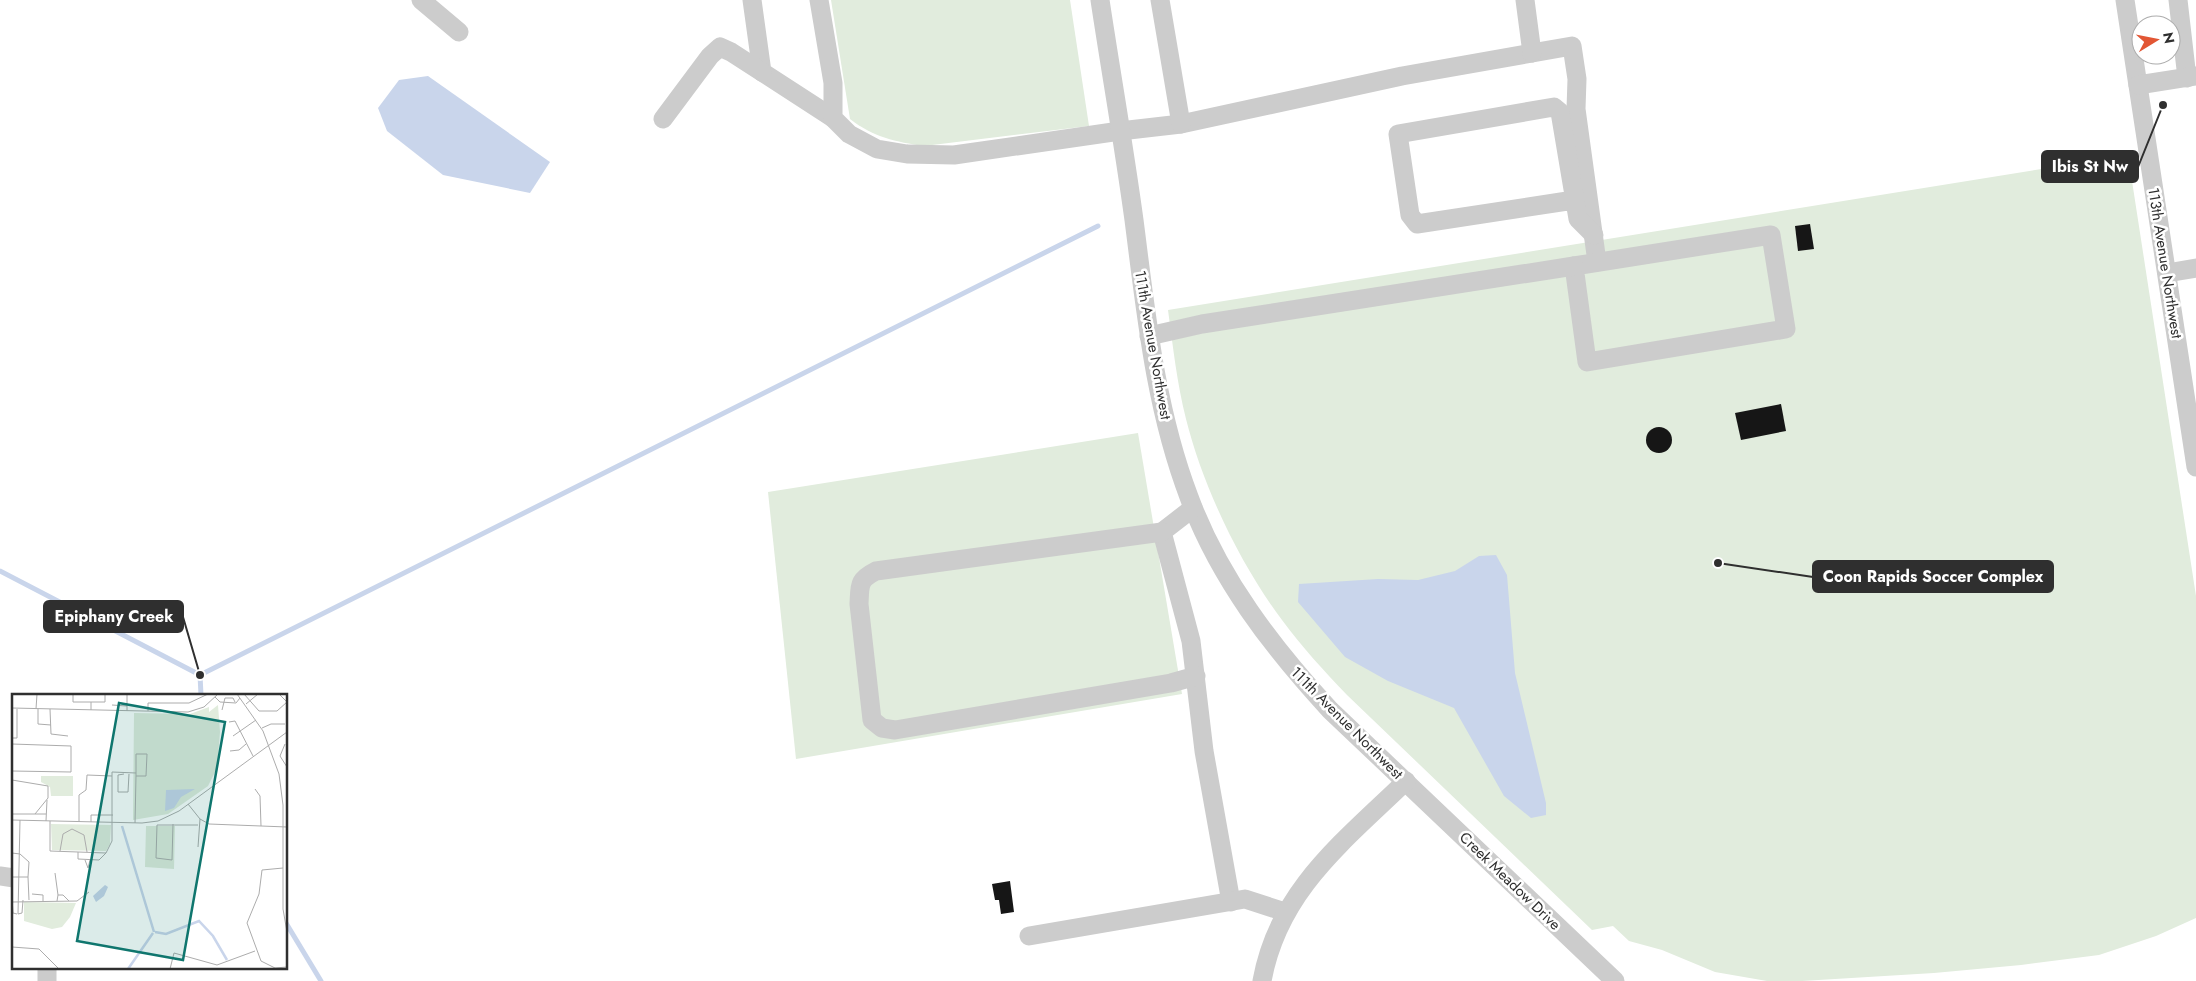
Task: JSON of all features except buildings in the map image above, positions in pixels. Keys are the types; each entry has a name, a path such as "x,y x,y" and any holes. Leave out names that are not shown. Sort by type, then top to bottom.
{"street":[{"path":"421,0 459,32"},
{"path":"752,0 762,72"},
{"path":"819,0 833,83 833,118"},
{"name":"111th Avenue Northwest","path":"1100,0 1159,396 1173,450 1193,508 1232,584 1263,631 1292,669 1330,710 1406,781 1329,855 1301,888 1276,928 1262,981"},
{"path":"1160,0 1181,124"},
{"path":"1525,0 1532,53"},
{"name":"113th Avenue Northwest","path":"2125,0 2195,457"},
{"path":"2138,85 2192,77 2178,0"},
{"path":"662,119 710,56 720,48 731,52 833,118 849,134 877,149 907,154 954,155 1181,124 1402,76 1572,46 1577,79 1576,110 1597,262"},
{"path":"1574,200 1417,224 1410,215 1398,134 1554,107 1560,112 1578,219 1594,235"},
{"path":"1149,336 1202,324 1771,235 1786,329 1587,362 1574,266"},
{"path":"2167,273 2196,268"},
{"path":"1193,508 1162,532 876,571 865,576 860,585 860,604 872,720 882,728 894,730 1171,683 1196,676"},
{"path":"1162,532 1191,641 1204,751 1231,902"},
{"name":"Creek Meadow Drive","path":"1406,781 1615,981"},
{"path":"1029,936 1245,899 1285,912"},
{"path":"47,968 47,981"}],"green space":[{"path":"831,0 1070,0 1089,126 924,146 904,143 867,130 850,119"},
{"path":"2128,155 2196,596 2196,918 2156,936 2099,955 1934,973 1802,981 1767,981 1715,972 1662,950 1629,941 1613,926 1592,930 1347,695 1297,640 1267,598 1238,550 1213,498 1193,445 1180,392 1168,310"},
{"path":"1138,433 1182,694 796,759 768,492"}],"water":[{"path":"428,76 550,162 530,193 443,175 387,131 378,108 399,80"},
{"path":"1496,555 1507,575 1515,673 1546,803 1546,815 1531,818 1504,796 1454,708 1388,681 1345,657 1298,602 1299,584 1378,579 1418,580 1455,571 1479,556"}],"waterway":[{"path":"200,675 1098,226"},
{"path":"0,571 200,675"},
{"path":"200,675 201,694"},
{"path":"288,926 321,981"}],"place":[{"name":"Ibis St Nw","path":"2163,105"},
{"name":"Coon Rapids Soccer Complex","path":"1718,563"},
{"name":"Epiphany Creek","path":"200,675"}]}
